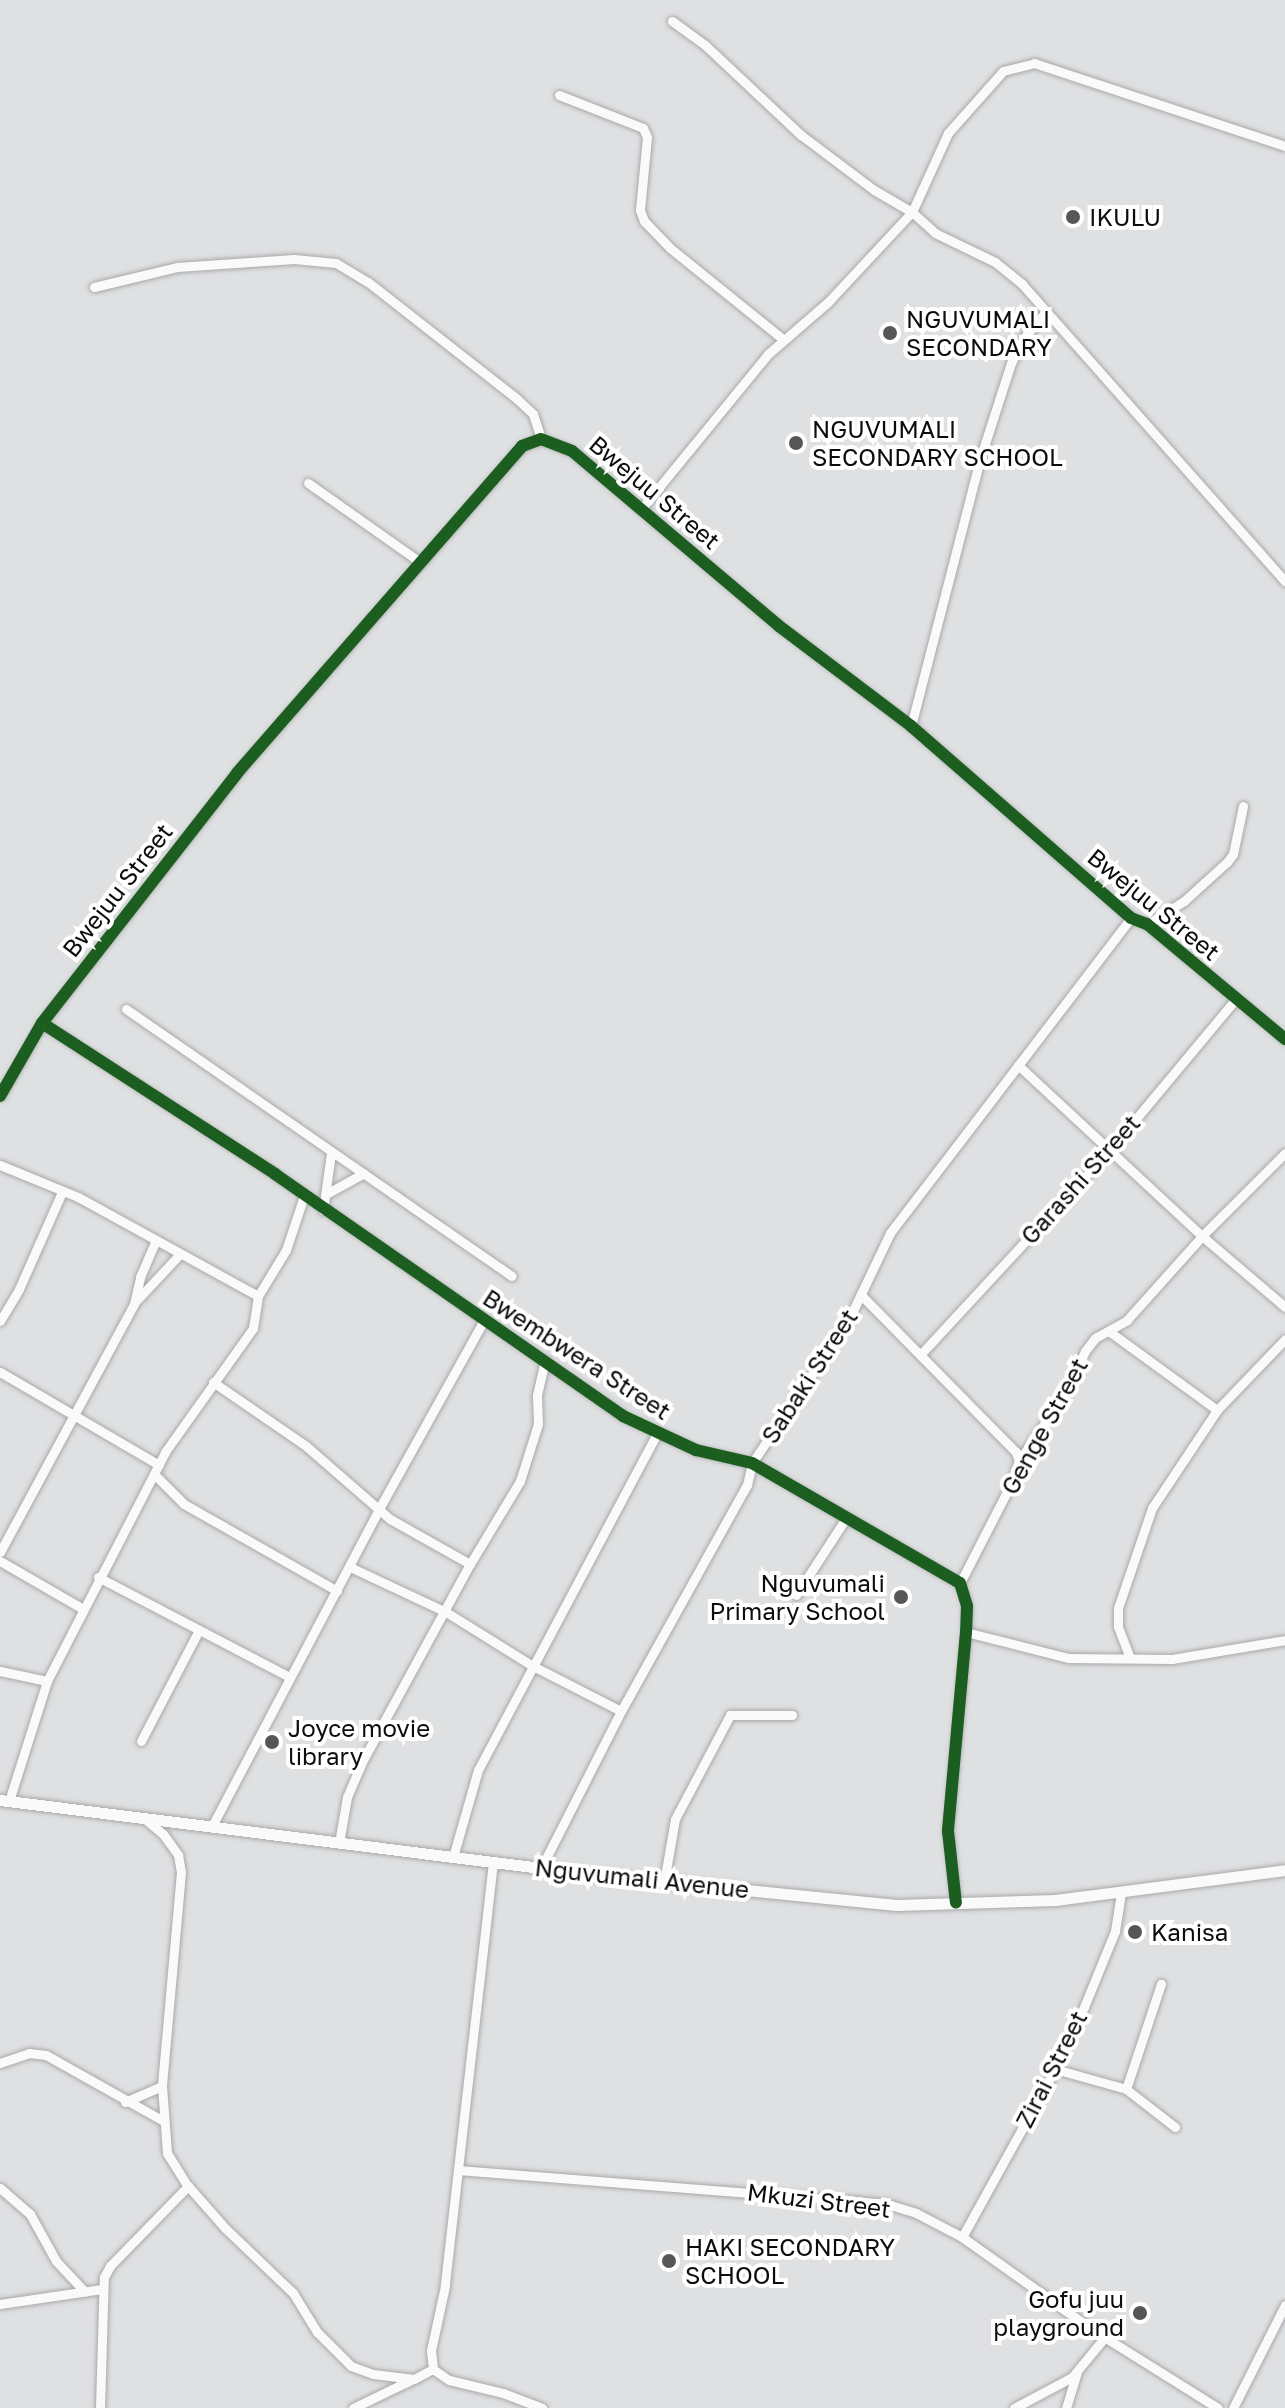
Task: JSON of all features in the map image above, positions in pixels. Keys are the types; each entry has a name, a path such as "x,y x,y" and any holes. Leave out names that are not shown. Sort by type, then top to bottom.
{"street":[{"path":"672,21 705,45 801,135 874,190 912,212 935,233 995,262 1022,284 1285,581"},
{"path":"642,508 768,354 828,302 912,212 948,133 1003,71 1034,63 1285,146"},
{"path":"559,95 643,128 647,137 640,210 644,221 670,248 784,340"},
{"path":"94,287 177,267 294,259 336,263 368,282 517,399 533,414 541,439"},
{"path":"911,726 980,459 1011,363 1023,339 1046,312"},
{"name":"Bwejuu Street","path":"0,1096 42,1023 237,773 522,446 541,439 572,451 779,626 911,726 1131,918 1147,924 1285,1039"},
{"path":"308,483 420,562"},
{"path":"1147,924 1184,901 1227,862 1233,854 1243,806"},
{"name":"Sabaki Street","path":"541,1868 621,1711 747,1485 752,1463 849,1319 890,1233 1131,918"},
{"name":"Garashi Street","path":"920,1355 1110,1150 1236,999"},
{"path":"126,1009 512,1276"},
{"name":"Bwembwera Street","path":"42,1023 304,1196 623,1416 656,1435 696,1450 752,1463 960,1583"},
{"path":"1018,1065 1202,1236 1285,1307"},
{"path":"323,1210 331,1153"},
{"name":"Genge Street","path":"960,1583 1012,1482 1019,1461 1069,1387 1085,1351 1095,1338 1127,1320 1202,1236 1285,1153"},
{"path":"0,1165 62,1192 258,1296"},
{"path":"326,1194 364,1173"},
{"path":"0,1321 19,1289 62,1192"},
{"path":"4,1800 47,1681 98,1577 159,1465 213,1382 253,1328 258,1296 286,1250 304,1196"},
{"path":"134,1304 140,1277 156,1240"},
{"path":"0,1552 134,1304 180,1254"},
{"path":"861,1295 1016,1452 1019,1461"},
{"path":"212,1826 380,1507 484,1320"},
{"path":"1110,1332 1217,1410"},
{"path":"1130,1658 1118,1626 1118,1608 1146,1521 1217,1410 1285,1339"},
{"path":"339,1843 347,1797 363,1760 470,1564 520,1481 538,1424 537,1399 545,1360"},
{"path":"0,1372 159,1465"},
{"path":"213,1382 306,1446 380,1507 390,1519 470,1564"},
{"path":"453,1857 478,1770 531,1665 656,1435"},
{"path":"154,1474 184,1504 337,1591"},
{"path":"796,1595 846,1518"},
{"path":"0,1561 83,1609"},
{"path":"350,1567 446,1612 531,1665 621,1711"},
{"path":"98,1577 289,1677"},
{"path":"956,1903 948,1831 966,1632 967,1606 960,1583"},
{"path":"141,1741 199,1630"},
{"path":"966,1632 1068,1658 1172,1659 1285,1640"},
{"path":"0,1671 47,1681"},
{"path":"664,1882 675,1819 730,1715 792,1715"},
{"name":"Nguvumali Avenue","path":"4,1800 541,1868 897,1905 1055,1900 1121,1894 1285,1870"},
{"path":"142,1817 163,1834 178,1855 181,1872 162,2086 162,2120 167,2153 188,2186 225,2228 293,2293 317,2332 351,2366 373,2374 414,2379"},
{"path":"493,1862 445,2286 431,2350 433,2369 449,2380 503,2393 542,2408"},
{"name":"Zirai Street","path":"962,2237 1055,2069 1115,1931 1121,1894"},
{"path":"1126,2089 1161,1984"},
{"path":"0,2063 29,2053 46,2055 162,2120"},
{"path":"1055,2069 1126,2089 1175,2127"},
{"path":"125,2102 162,2086"},
{"name":"Mkuzi Street","path":"458,2170 887,2204 916,2213 962,2237 1105,2337 1218,2408"},
{"path":"100,2408 102,2289 110,2266 188,2186"},
{"path":"0,2188 30,2214 56,2261 85,2292"},
{"path":"0,2304 102,2289"},
{"path":"1233,2408 1285,2305"},
{"path":"1014,2408 1047,2392 1079,2369 1105,2337"},
{"path":"353,2408 374,2403 433,2369"},
{"path":"1066,2408 1079,2369"}],"cycle path":[{"path":"0,1096 42,1023 237,773 522,446 541,439 572,451 779,626 911,726 1131,918 1147,924 1285,1039"},
{"path":"42,1023 275,1174 623,1416 696,1450 752,1463 960,1583 967,1606 966,1632 948,1831 956,1903"}],"place":[{"name":"IKULU","path":"1073,217"},
{"name":"NGUVUMALI SECONDARY","path":"890,333"},
{"name":"NGUVUMALI SECONDARY SCHOOL","path":"796,443"},
{"name":"Nguvumali Primary School","path":"901,1597"},
{"name":"Joyce movie library","path":"272,1742"},
{"name":"Kanisa","path":"1135,1932"},
{"name":"HAKI SECONDARY SCHOOL","path":"669,2261"},
{"name":"Gofu juu playground","path":"1140,2313"}]}
